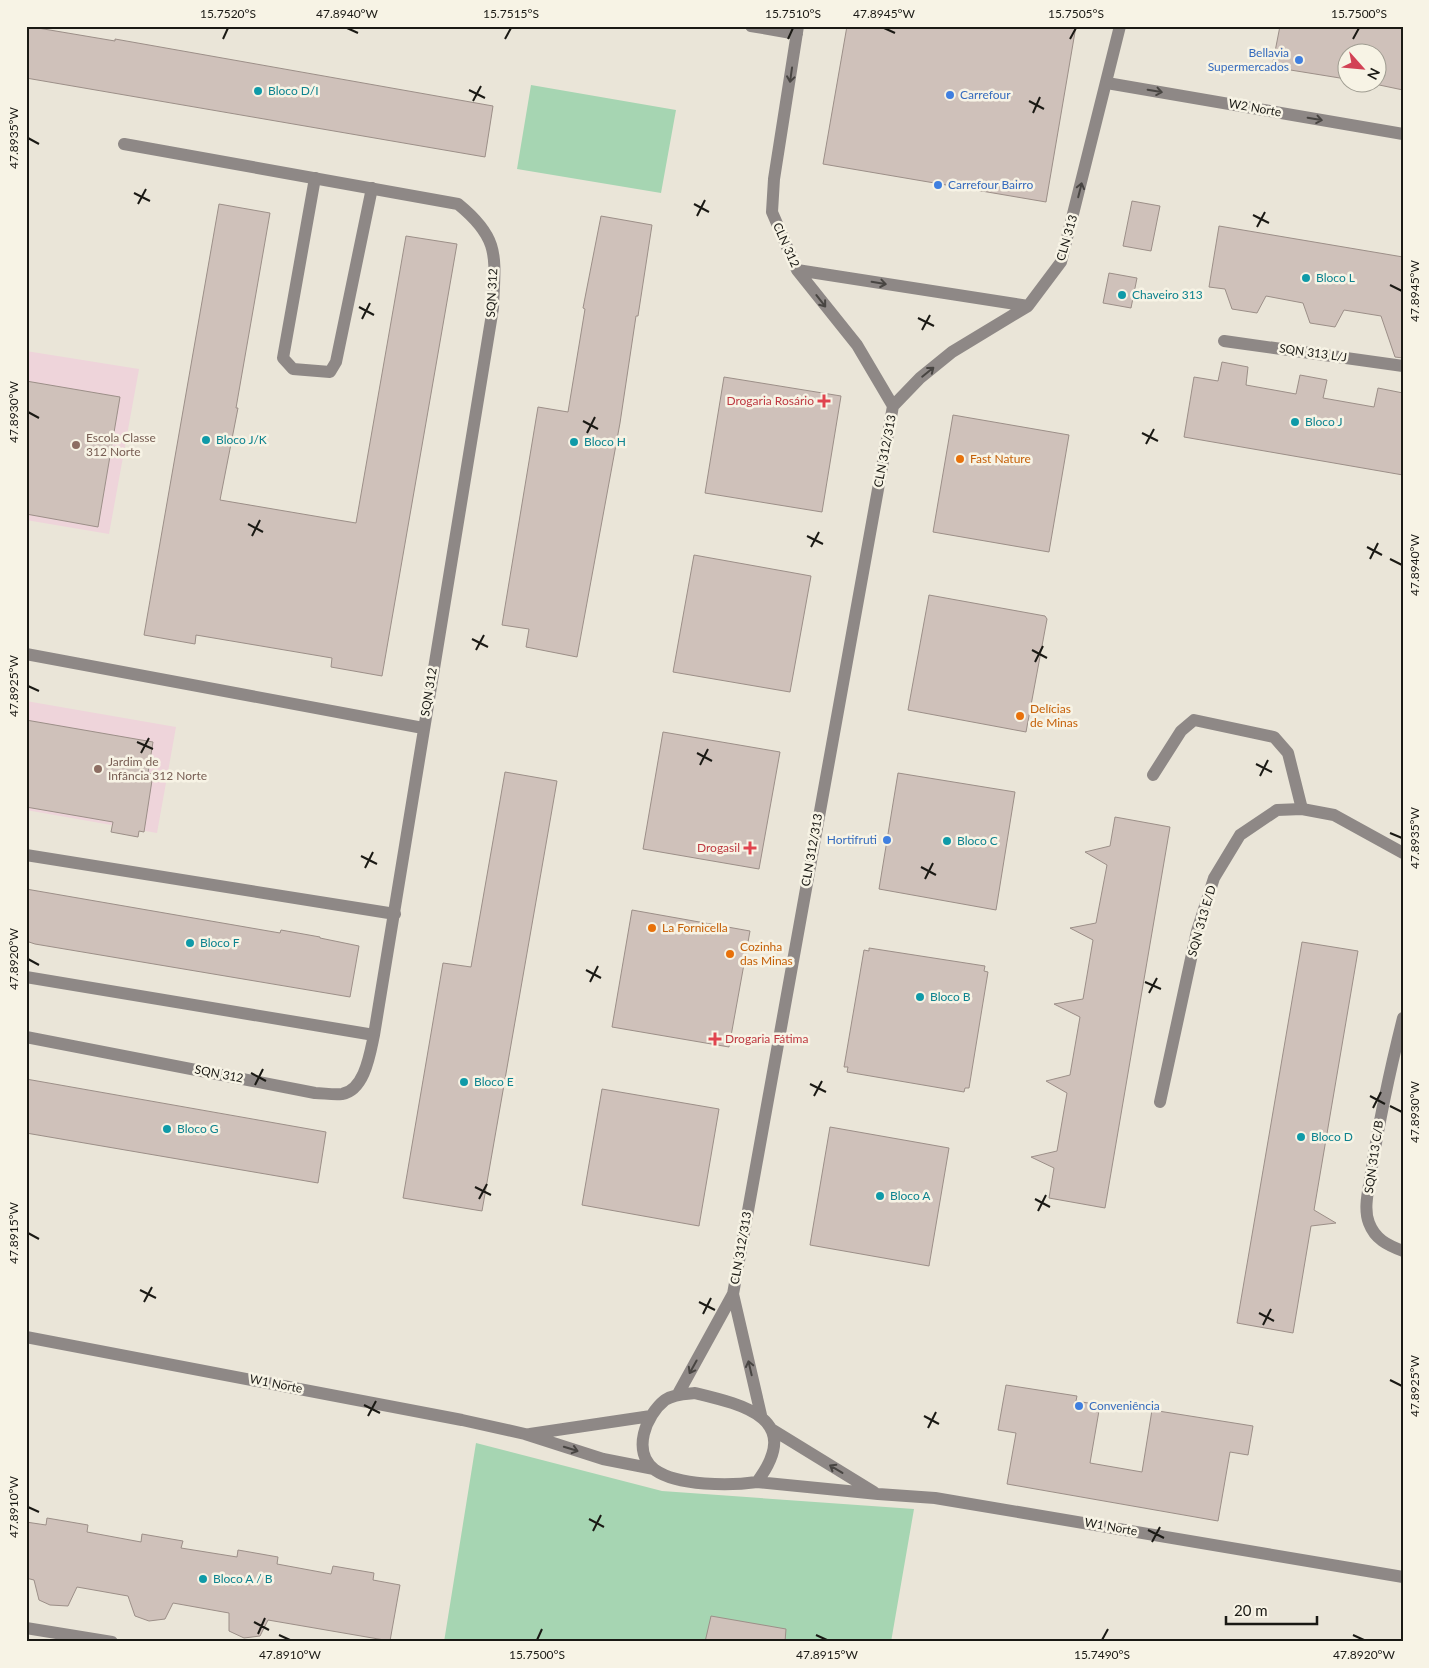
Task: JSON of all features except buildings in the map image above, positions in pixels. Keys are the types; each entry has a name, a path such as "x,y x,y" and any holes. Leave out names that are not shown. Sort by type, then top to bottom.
{"street":[{"path":"751,26 797,30"},
{"name":"CLN 313","path":"893,406 920,378 952,352 1028,306 1062,262 1120,26"},
{"name":"CLN 312","path":"797,30 774,178 772,212 797,270 856,345 893,406"},
{"name":"W2 Norte","path":"1107,82 1403,134"},
{"name":"SQN 312","path":"26,1037 332,1094 352,1090 360,1080 367,1064 374,1035 395,914 423,728 493,308 494,268 492,249 483,226 458,204 124,144"},
{"path":"315,178 283,358 294,368 330,372 336,362 372,188"},
{"path":"797,270 1028,306"},
{"name":"SQN 313 L/J","path":"1224,341 1403,366"},
{"name":"CLN 312/313","path":"678,1394 733,1294 893,406"},
{"name":"SQN 312","path":"26,654 423,728"},
{"path":"1154,775 1181,731 1194,720 1274,737 1288,753 1302,809"},
{"name":"SQN 313 E/D","path":"1160,1102 1197,931 1214,878 1240,835 1277,810 1302,809 1334,815 1403,853"},
{"path":"26,855 395,914"},
{"path":"26,977 374,1035"},
{"name":"SQN 313 C/B","path":"1403,1018 1380,1112 1367,1202 1368,1220 1373,1233 1382,1242 1403,1251"},
{"name":"CLN 312/313","path":"733,1294 761,1415"},
{"name":"W1 Norte","path":"26,1337 462,1420 525,1434 603,1459 654,1469"},
{"path":"694,1393 721,1399 743,1406 761,1415 773,1430 773,1450 767,1468 756,1482 718,1486 672,1477 654,1469 643,1453 642,1436 651,1416 666,1400 678,1394 694,1393"},
{"name":"W1 Norte","path":"525,1434 651,1416"},
{"name":"W1 Norte","path":"773,1430 878,1494"},
{"name":"W1 Norte","path":"756,1482 934,1498 1403,1577"},
{"path":"26,1628 112,1642"}],"shaded area":[{"name":"Escola Classe 312 Norte","path":"26,351 139,369 109,534 26,520"},
{"name":"Jardim de Infância 312 Norte","path":"26,701 176,727 157,833 26,810"}],"green space":[{"path":"531,85 676,110 661,193 517,169"},
{"path":"476,1443 662,1491 914,1509 891,1642 444,1642"}],"place":[{"name":"Bellavia Supermercados","path":"1299,60"},
{"name":"Bloco D/I","path":"258,91"},
{"name":"Carrefour","path":"950,95"},
{"name":"Carrefour Bairro","path":"938,185"},
{"name":"Bloco L","path":"1306,278"},
{"name":"Chaveiro 313","path":"1122,295"},
{"name":"Drogaria Rosário","path":"824,401"},
{"name":"Bloco J","path":"1295,422"},
{"name":"Bloco J/K","path":"206,440"},
{"name":"Bloco H","path":"574,442"},
{"name":"Escola Classe 312 Norte","path":"76,445"},
{"name":"Fast Nature","path":"960,459"},
{"name":"Delícias de Minas","path":"1020,716"},
{"name":"Jardim de Infância 312 Norte","path":"98,769"},
{"name":"Hortifruti","path":"887,840"},
{"name":"Bloco C","path":"947,841"},
{"name":"Drogasil","path":"750,848"},
{"name":"La Fornicella","path":"652,928"},
{"name":"Bloco F","path":"190,943"},
{"name":"Cozinha das Minas","path":"730,954"},
{"name":"Bloco B","path":"920,997"},
{"name":"Drogaria Fátima","path":"715,1039"},
{"name":"Bloco E","path":"464,1082"},
{"name":"Bloco G","path":"167,1129"},
{"name":"Bloco D","path":"1301,1137"},
{"name":"Bloco A","path":"880,1196"},
{"name":"Conveniência","path":"1079,1406"},
{"name":"Bloco A / B","path":"203,1579"}]}
